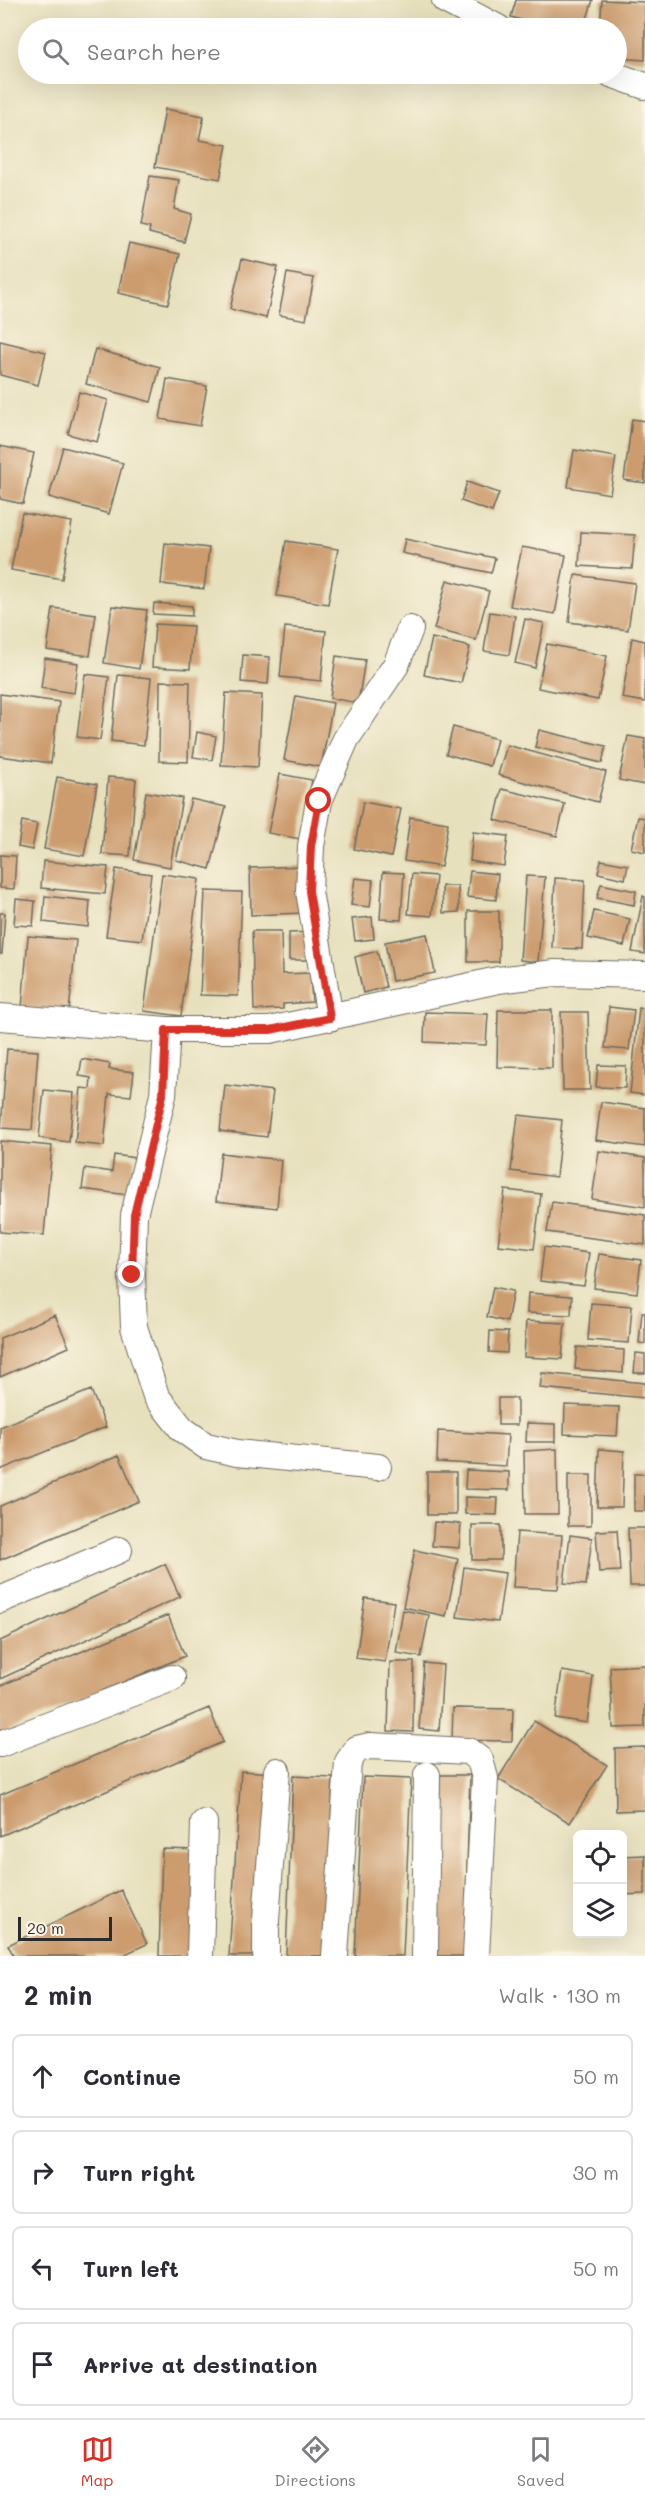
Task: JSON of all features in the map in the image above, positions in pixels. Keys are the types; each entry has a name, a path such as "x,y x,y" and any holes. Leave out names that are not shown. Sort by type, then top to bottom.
{"street":[{"path":"445,0 479,18"},
{"path":"627,80 645,86"},
{"path":"330,1018 309,891 311,846 319,801 346,739 396,665 410,629"},
{"path":"0,1017 166,1030 270,1030 498,980 555,973 645,975"},
{"path":"166,1030 163,1095 134,1215 132,1275 134,1327 156,1396 182,1429 206,1446 237,1453 378,1467"},
{"path":"0,1600 119,1550"},
{"path":"0,1744 172,1678"},
{"path":"335,1956 348,1762 357,1749 370,1746 468,1751 480,1760 485,1778 476,1956"},
{"path":"266,1956 277,1771"},
{"path":"425,1956 427,1775"},
{"path":"200,1956 204,1823"}],"building":[{"path":"516,0 593,0 587,18 511,17"},
{"path":"602,0 645,2 645,60 627,59 627,18 601,18"},
{"path":"165,109 204,116 199,140 227,145 220,179 155,167"},
{"path":"150,176 179,180 174,209 191,214 184,242 149,233 150,228 141,226"},
{"path":"129,243 180,254 168,304 118,293"},
{"path":"242,259 278,267 266,318 230,309"},
{"path":"287,273 314,278 306,320 279,315"},
{"path":"0,341 46,352 38,385 0,375"},
{"path":"95,349 160,367 151,402 86,384"},
{"path":"167,379 207,386 200,426 160,419"},
{"path":"79,392 108,400 97,442 68,434"},
{"path":"632,419 645,421 645,483 624,480"},
{"path":"0,446 34,453 23,504 0,499"},
{"path":"63,447 123,463 109,514 49,497"},
{"path":"574,450 616,457 610,494 568,487"},
{"path":"467,482 499,493 492,512 461,501"},
{"path":"22,513 72,522 62,579 11,570"},
{"path":"581,532 635,535 632,569 579,566"},
{"path":"405,539 495,558 491,573 402,553"},
{"path":"286,541 338,549 328,604 277,596"},
{"path":"165,543 209,548 204,589 161,584"},
{"path":"522,547 566,555 555,614 510,606"},
{"path":"575,575 635,583 628,630 569,622"},
{"path":"447,580 489,591 476,640 434,629"},
{"path":"154,603 192,606 192,616 153,614"},
{"path":"112,606 147,610 139,669 104,663"},
{"path":"53,608 96,614 90,656 47,650"},
{"path":"490,612 515,616 509,655 484,651"},
{"path":"525,619 544,623 535,668 515,663"},
{"path":"155,624 193,626 190,669 152,667"},
{"path":"285,627 326,631 321,681 280,677"},
{"path":"432,638 470,647 461,683 424,675"},
{"path":"632,638 645,641 645,702 622,698"},
{"path":"547,644 607,656 598,700 538,688"},
{"path":"243,655 270,657 268,684 241,682"},
{"path":"336,656 365,660 358,703 330,698"},
{"path":"45,658 78,663 74,693 41,688"},
{"path":"85,674 109,677 100,740 77,737"},
{"path":"118,675 151,678 144,745 111,741"},
{"path":"160,681 190,682 188,762 159,761"},
{"path":"226,693 262,695 258,767 221,765"},
{"path":"0,694 59,702 51,763 0,756"},
{"path":"296,696 333,703 321,767 284,760"},
{"path":"453,727 497,739 490,766 446,754"},
{"path":"539,730 606,746 602,763 535,747"},
{"path":"197,732 216,736 212,760 193,757"},
{"path":"628,736 645,739 645,785 619,780"},
{"path":"507,745 606,772 598,802 498,775"},
{"path":"280,774 312,780 300,839 268,833"},
{"path":"57,777 97,784 84,856 44,849"},
{"path":"108,777 136,779 130,856 102,854"},
{"path":"502,789 565,804 557,836 495,820"},
{"path":"146,792 182,798 170,867 134,860"},
{"path":"191,799 226,807 210,869 176,860"},
{"path":"363,802 401,809 391,857 354,849"},
{"path":"410,817 448,823 441,867 404,861"},
{"path":"638,817 645,818 645,852 631,849"},
{"path":"22,821 37,824 32,850 18,847"},
{"path":"473,832 508,836 504,866 470,861"},
{"path":"0,855 16,856 14,889 0,888"},
{"path":"601,860 628,865 625,879 598,873"},
{"path":"43,861 108,867 105,894 41,888"},
{"path":"303,866 304,913 251,915 250,868"},
{"path":"116,869 151,874 142,940 106,936"},
{"path":"470,871 498,874 496,900 467,897"},
{"path":"383,872 404,873 401,920 380,919"},
{"path":"162,874 199,879 181,1016 144,1011"},
{"path":"412,874 436,876 432,916 408,914"},
{"path":"526,876 545,877 538,962 520,960"},
{"path":"355,878 373,880 370,907 351,905"},
{"path":"555,878 585,880 582,949 552,948"},
{"path":"601,884 636,891 634,905 597,898"},
{"path":"442,886 458,886 459,912 443,913"},
{"path":"205,891 242,892 238,996 200,995"},
{"path":"45,896 90,901 88,927 43,922"},
{"path":"643,896 645,897 645,954 632,952"},
{"path":"16,899 35,901 33,926 14,925"},
{"path":"468,911 499,911 499,962 468,962"},
{"path":"594,911 630,919 624,946 588,938"},
{"path":"0,913 5,913 2,954 0,954"},
{"path":"372,917 374,939 355,941 352,919"},
{"path":"252,931 281,931 282,974 310,973 312,1002 283,1004 283,1009 254,1010"},
{"path":"313,932 314,960 289,960 289,933"},
{"path":"427,934 435,973 392,981 385,942"},
{"path":"28,936 76,940 69,1012 22,1008"},
{"path":"377,951 386,987 363,993 355,957"},
{"path":"609,1007 634,1010 629,1050 605,1048"},
{"path":"639,1008 645,1009 645,1095 630,1093"},
{"path":"498,1010 552,1010 552,1068 497,1067"},
{"path":"425,1012 488,1014 486,1045 424,1042"},
{"path":"561,1012 588,1012 590,1090 563,1090"},
{"path":"7,1049 38,1051 32,1130 1,1128"},
{"path":"82,1059 110,1064 109,1069 134,1072 131,1096 109,1094 104,1146 75,1143 81,1088 90,1089 91,1078 79,1076"},
{"path":"598,1065 626,1066 625,1088 596,1087"},
{"path":"225,1085 273,1091 267,1137 220,1131"},
{"path":"44,1090 74,1093 69,1142 39,1138"},
{"path":"601,1102 645,1108 645,1147 596,1140"},
{"path":"518,1115 562,1120 556,1177 511,1171"},
{"path":"0,1141 52,1146 44,1235 0,1232"},
{"path":"599,1151 645,1158 645,1207 592,1199"},
{"path":"221,1153 281,1160 277,1208 216,1201"},
{"path":"114,1155 135,1158 128,1195 82,1189 85,1168 112,1172"},
{"path":"505,1190 541,1194 534,1249 498,1245"},
{"path":"552,1202 645,1215 645,1245 547,1232"},
{"path":"544,1247 589,1253 584,1286 540,1281"},
{"path":"599,1254 641,1260 637,1293 594,1288"},
{"path":"493,1287 513,1291 507,1322 487,1317"},
{"path":"528,1293 572,1296 571,1315 527,1313"},
{"path":"591,1303 632,1306 629,1343 588,1340"},
{"path":"642,1312 645,1312 645,1344 639,1343"},
{"path":"55,1315 69,1347 0,1377 0,1338"},
{"path":"526,1321 565,1323 562,1359 524,1357"},
{"path":"490,1331 508,1332 507,1353 489,1352"},
{"path":"577,1347 624,1350 623,1373 575,1369"},
{"path":"636,1353 645,1354 645,1373 634,1373"},
{"path":"542,1373 645,1383 645,1398 540,1388"},
{"path":"91,1390 106,1427 0,1470 0,1427"},
{"path":"498,1398 517,1398 517,1425 498,1425"},
{"path":"565,1405 619,1407 617,1436 564,1434"},
{"path":"527,1423 555,1424 555,1442 526,1442"},
{"path":"438,1431 508,1435 506,1466 437,1462"},
{"path":"557,1449 558,1514 525,1514 524,1451"},
{"path":"599,1449 624,1451 622,1507 597,1507"},
{"path":"119,1455 139,1501 0,1560 0,1506"},
{"path":"466,1470 509,1472 509,1490 465,1489"},
{"path":"427,1472 456,1472 456,1515 427,1515"},
{"path":"634,1474 645,1474 645,1511 634,1511"},
{"path":"568,1475 591,1475 591,1526 568,1526"},
{"path":"465,1497 498,1498 497,1515 465,1514"},
{"path":"434,1522 461,1524 459,1548 432,1546"},
{"path":"472,1525 501,1525 501,1560 472,1560"},
{"path":"628,1528 645,1528 645,1586 630,1586"},
{"path":"617,1530 620,1571 599,1572 596,1531"},
{"path":"517,1532 562,1535 558,1589 513,1587"},
{"path":"570,1535 592,1538 586,1585 564,1583"},
{"path":"415,1550 458,1559 446,1616 403,1607"},
{"path":"165,1564 180,1597 0,1679 0,1641"},
{"path":"464,1567 505,1573 498,1622 457,1617"},
{"path":"365,1598 394,1602 385,1662 356,1658"},
{"path":"403,1610 429,1615 421,1657 396,1653"},
{"path":"168,1615 185,1656 0,1734 0,1686"},
{"path":"390,1662 414,1662 413,1732 388,1731"},
{"path":"424,1663 443,1665 439,1731 419,1729"},
{"path":"645,1665 645,1727 613,1728 610,1667"},
{"path":"562,1671 593,1676 587,1723 555,1718"},
{"path":"209,1708 223,1742 0,1836 0,1795"},
{"path":"453,1708 513,1709 512,1741 452,1740"},
{"path":"534,1721 607,1765 570,1823 498,1779"},
{"path":"645,1747 645,1810 616,1811 615,1748"},
{"path":"241,1771 274,1773 261,1956 229,1956"},
{"path":"440,1775 470,1775 464,1956 434,1956"},
{"path":"293,1776 333,1778 325,1956 286,1956"},
{"path":"363,1777 411,1779 403,1956 355,1956"},
{"path":"162,1849 200,1850 197,1956 159,1956"},
{"path":"645,1855 645,1894 627,1895 627,1856"},
{"path":"121,1890 147,1944 121,1956 14,1956 8,1945"}],"route":[{"path":"132,1275 134,1215 163,1095 166,1030 270,1030 330,1018 309,891 311,846 319,801"}]}
